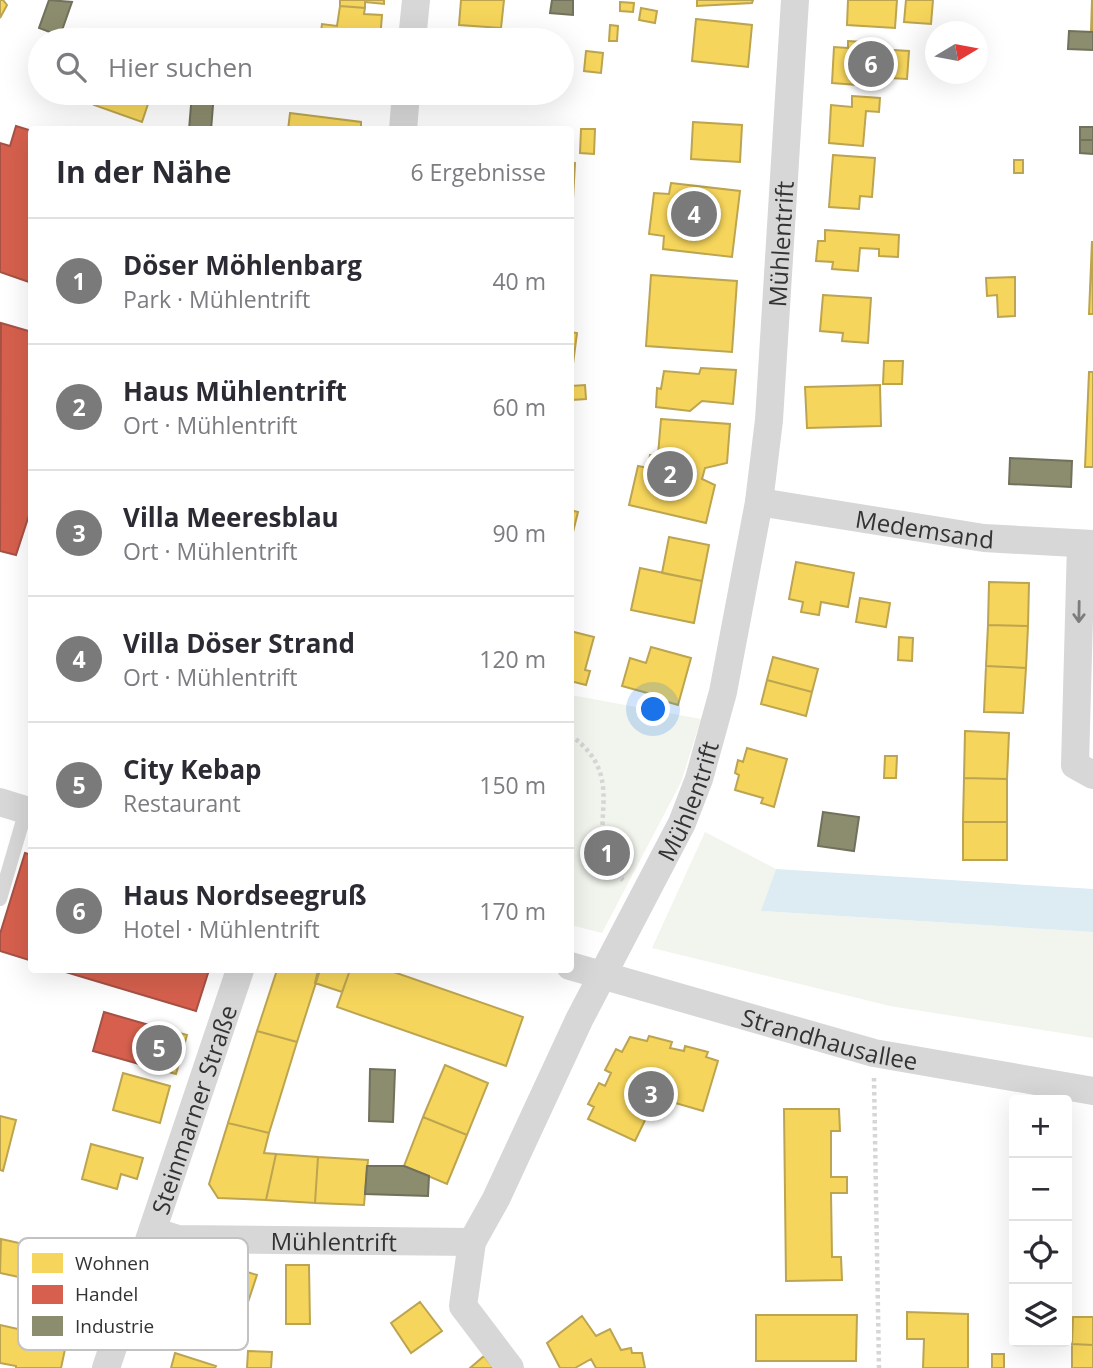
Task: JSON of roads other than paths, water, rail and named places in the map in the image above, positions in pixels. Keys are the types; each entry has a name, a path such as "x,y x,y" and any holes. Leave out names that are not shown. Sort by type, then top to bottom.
{"street":[{"path":"413,28 416,0"},
{"name":"Mühlentrift","path":"248,1240 472,1242 496,1199 579,1020 682,823 699,779 723,692 759,502 769,420 795,0"},
{"path":"403,126 405,105"},
{"name":"Medemsand","path":"759,502 985,538 1087,544"},
{"path":"1087,544 1075,765 1093,775"},
{"name":"Strandhausallee","path":"574,967 874,1053 1093,1091"},
{"name":"Steinmarner Straße","path":"151,1238 239,973"},
{"name":"Mühlentrift","path":"153,1231 175,1238"},
{"path":"472,1242 463,1306 510,1368"},
{"name":"Steinmarner Straße","path":"106,1368 112,1350"}],"lane":[{"path":"0,899 19,808"}],"place":[{"name":"Haus Nordseegruß","path":"871,64"},
{"name":"Villa Döser Strand","path":"694,214"},
{"name":"Haus Mühlentrift","path":"670,474"},
{"name":"Döser Möhlenbarg","path":"607,853"},
{"name":"City Kebap","path":"159,1048"},
{"name":"Villa Meeresblau","path":"651,1094"}]}
